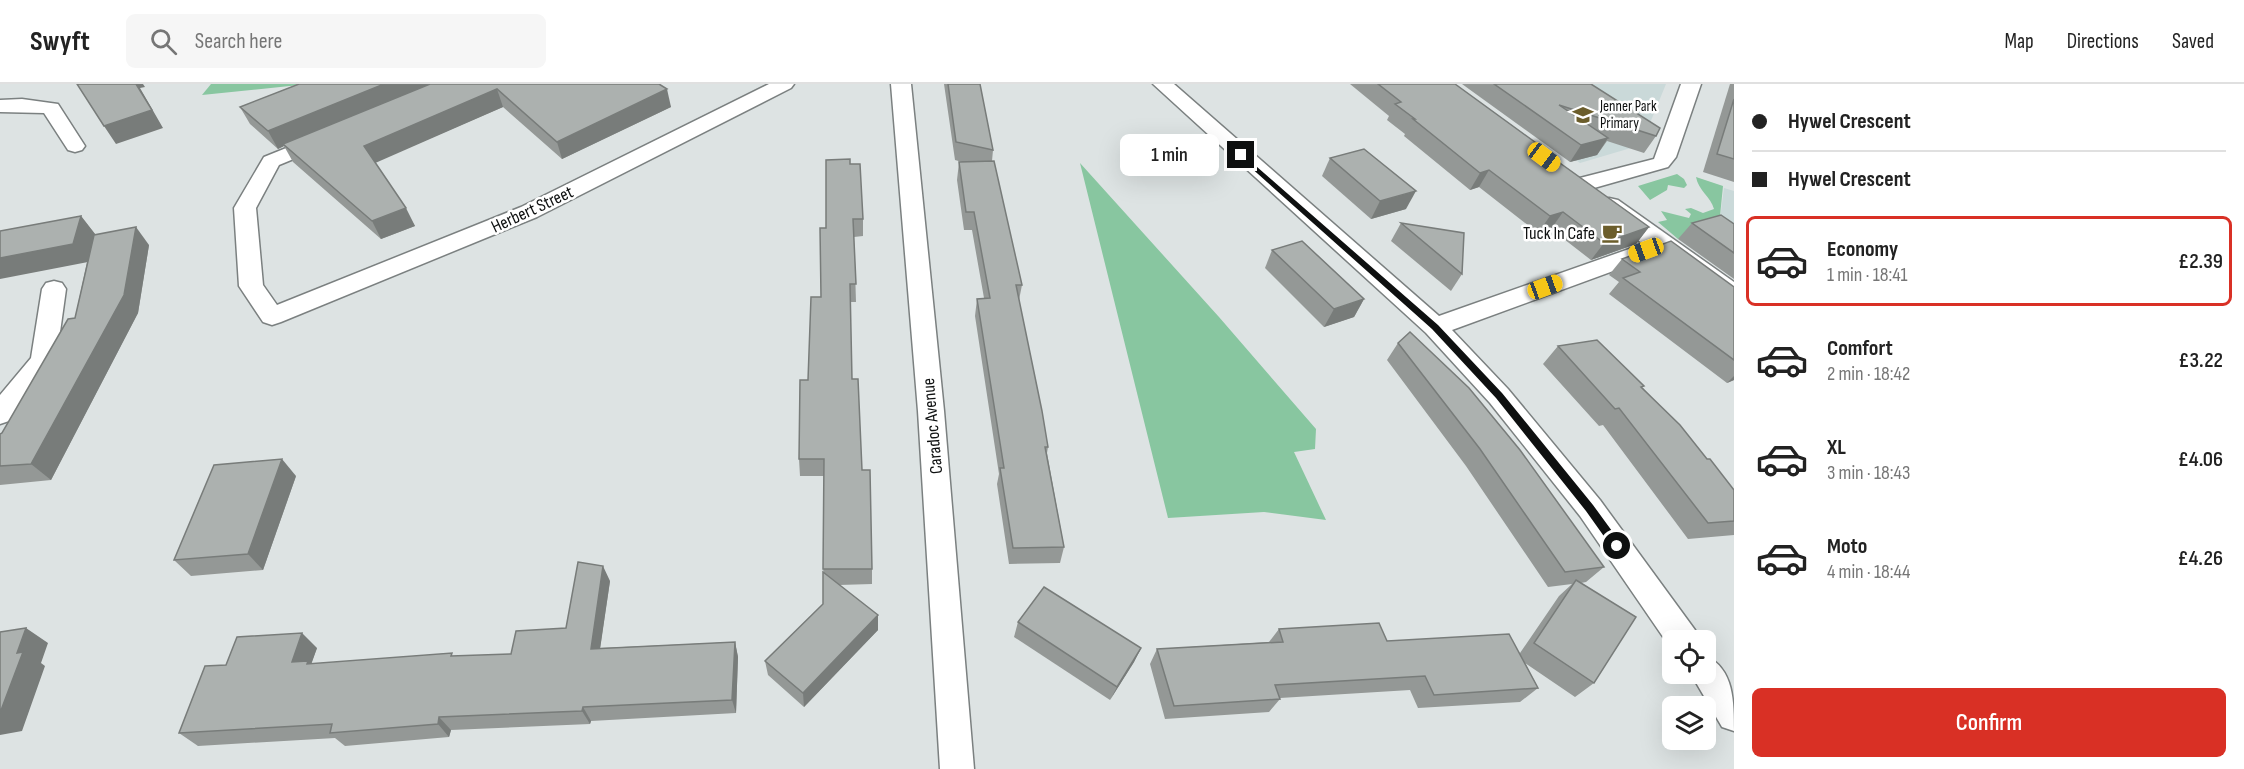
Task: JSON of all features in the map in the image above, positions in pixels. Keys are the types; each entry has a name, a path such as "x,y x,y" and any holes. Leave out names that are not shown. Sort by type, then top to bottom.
{"street":[{"name":"Herbert Street","path":"337,134 271,161 245,208 251,286 272,316 529,212 784,84"},
{"name":"Caradoc Avenue","path":"901,84 931,411 957,769"},
{"path":"1163,84 1435,327 1499,396 1583,499 1677,630"},
{"path":"1571,178 1661,163 1666,157 1692,84"},
{"path":"0,106 22,105 51,108 75,146"},
{"path":"1571,178 1734,297"},
{"path":"1435,327 1662,245"},
{"path":"0,414 43,361 54,289"},
{"path":"1714,684 1734,715"}],"shaded area":[{"name":"Jenner Park Primary","path":"1468,84 1666,84 1641,145 1580,163"},
{"path":"1724,188 1734,191 1734,236 1719,226"}],"green space":[{"path":"211,84 309,84 202,95"},
{"path":"1080,163 1316,429 1315,449 1294,452 1326,520 1264,512 1168,518"},
{"path":"1677,174 1684,179 1687,185 1684,188 1668,185 1667,190 1650,200 1638,186"},
{"path":"1696,177 1723,186 1719,226 1678,239 1658,222 1667,220 1661,211 1689,218 1691,214 1685,209 1691,208 1703,213 1714,209"}],"building":[{"path":"77,84 136,84 152,110 104,126"},
{"path":"299,84 384,84 268,131 240,107"},
{"path":"430,84 659,84 667,89 557,142 497,89 364,146 406,208 372,221 283,144"},
{"path":"948,84 980,84 993,150 956,142"},
{"path":"1378,84 1455,84 1649,227 1604,243 1563,212 1550,216 1489,170 1480,173 1395,104 1401,102"},
{"path":"1494,84 1591,84 1660,128 1656,136 1559,105 1608,138 1581,145"},
{"path":"1734,99 1734,159 1717,154"},
{"path":"1364,149 1416,191 1380,201 1330,158"},
{"path":"850,159 850,164 860,164 863,219 853,219 856,284 850,284 852,379 858,379 862,470 870,470 872,569 823,569 824,459 799,459 800,380 808,380 811,297 821,297 820,228 826,228 826,160"},
{"path":"994,161 1022,285 1016,285 1042,411 1048,447 1045,447 1064,547 1013,548 1000,468 1004,468 977,299 990,298 974,212 966,212 959,162"},
{"path":"1721,215 1734,224 1734,253 1692,223"},
{"path":"81,216 73,244 0,258 0,231"},
{"path":"1401,223 1464,233 1462,274"},
{"path":"136,227 124,295 31,464 0,466 0,434 68,319 75,318 94,235"},
{"path":"1302,241 1364,299 1334,309 1272,250"},
{"path":"1671,241 1734,287 1734,360 1623,278 1640,272 1622,259"},
{"path":"1410,332 1469,388 1520,450 1604,567 1565,572 1480,449 1398,343"},
{"path":"1597,340 1680,425 1734,490 1734,521 1708,523 1619,408 1615,409 1558,346"},
{"path":"282,459 248,554 174,560 214,465"},
{"path":"578,562 603,566 591,649 735,642 732,700 583,707 582,711 439,717 438,724 330,733 332,724 179,733 205,666 226,665 237,637 302,633 292,662 308,661 307,664 452,653 451,656 511,654 516,631 566,628"},
{"path":"823,572 878,615 803,693 765,661 823,604"},
{"path":"1576,580 1636,617 1594,683 1534,643"},
{"path":"1044,587 1141,648 1117,687 1018,622"},
{"path":"1379,623 1387,641 1509,634 1538,688 1434,695 1425,676 1275,685 1280,699 1174,706 1157,649 1283,642 1279,629"},
{"path":"26,628 17,653 23,652 0,713 0,632"}],"place":[{"name":"Jenner Park Primary","path":"1583,115"},
{"name":"Tuck In Cafe","path":"1612,233"}],"route":[{"path":"1241,155 1435,327 1499,396 1590,508 1617,546"}]}
